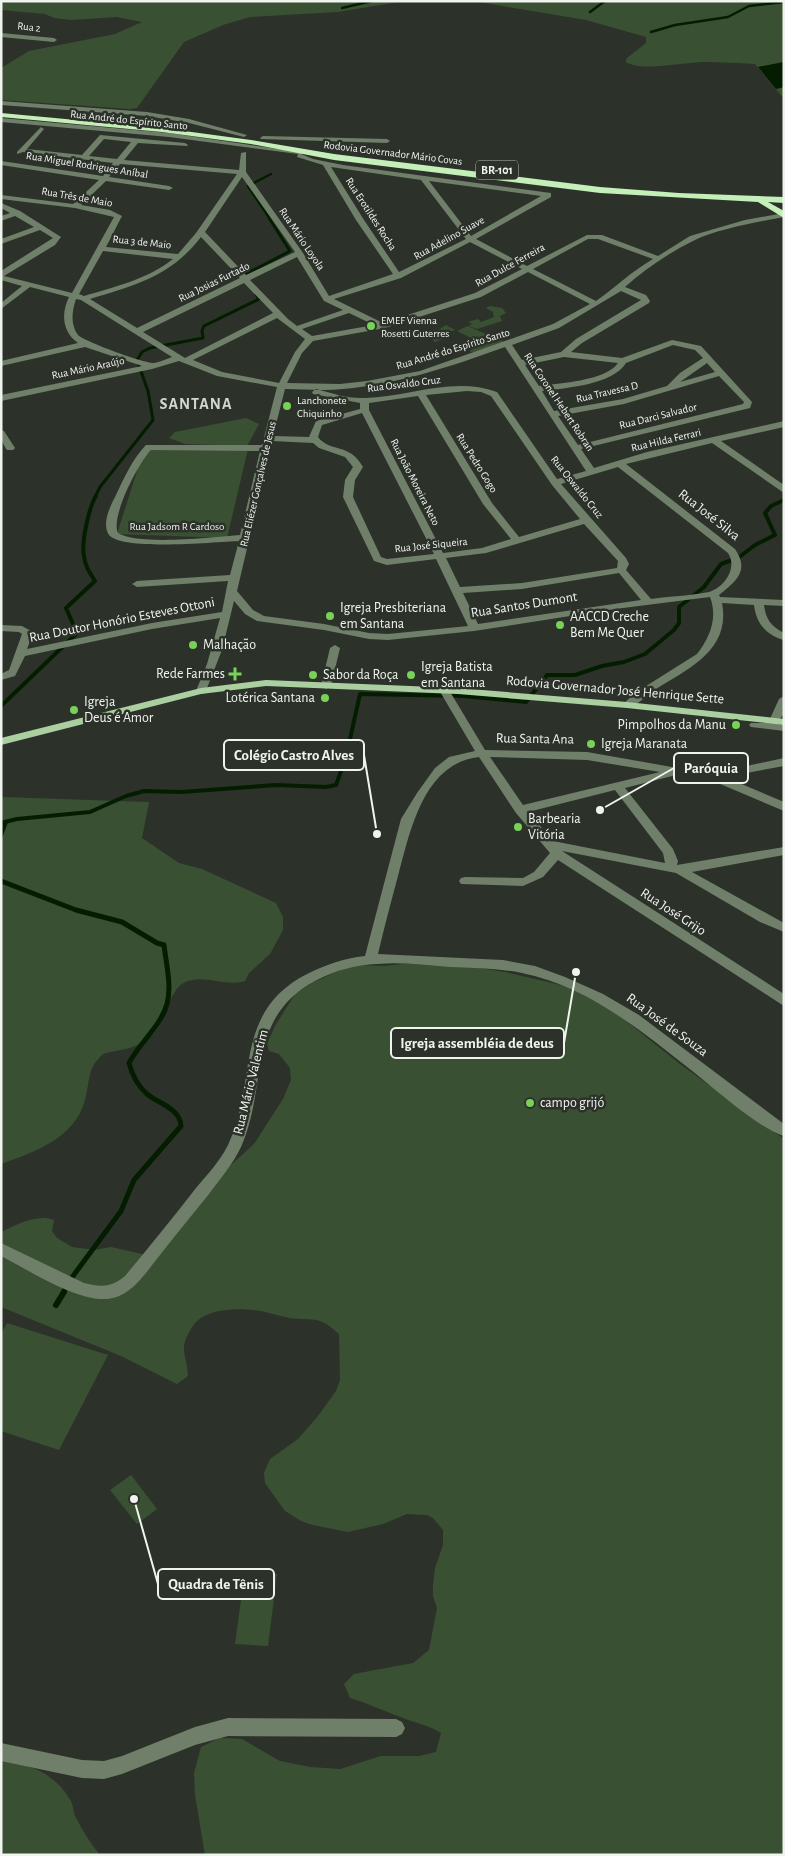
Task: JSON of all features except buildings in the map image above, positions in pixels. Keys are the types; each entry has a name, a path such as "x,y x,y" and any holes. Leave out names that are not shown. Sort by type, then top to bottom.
{"highway":[{"name":"Rodovia Governador Mário Covas","path":"1,108 158,122 355,153 616,184 721,191 784,192"},
{"name":"Rodovia Governador Mário Covas","path":"1,115 153,129 252,142 314,154 607,190 784,200"},
{"path":"727,198 762,202 784,208"},
{"path":"762,202 784,215"}],"main road":[{"name":"Rodovia Governador José Henrique Sette","path":"1,742 201,691 266,683 444,690 627,705 781,723"}],"street":[{"name":"Rua 2","path":"1,34 54,40"},
{"name":"Rodovia Governador Mário Covas","path":"1,102 147,114 189,121 244,135"},
{"name":"Rua André do Espírito Santo","path":"1,120 72,125 220,142 278,152 314,154"},
{"path":"1,124 242,152 263,150 278,152"},
{"path":"1,172 5,164 22,150 41,129"},
{"path":"84,158 102,137"},
{"path":"263,138 387,142"},
{"path":"76,206 120,162 136,141"},
{"path":"220,142 242,152"},
{"path":"22,150 120,162 242,172"},
{"path":"84,298 142,279 180,257 201,232 242,172 242,152"},
{"path":"296,152 303,159 326,164 424,179 470,239 596,304"},
{"name":"Rua Miguel Rodrigues Aníbal","path":"5,164 169,188"},
{"name":"Rua Erotildes Rocha","path":"326,164 360,220 398,276"},
{"name":"Rua Mário Loyola","path":"242,172 327,298 382,326"},
{"name":"Rua Adelino Suave","path":"327,298 354,292 439,258 548,195 424,179"},
{"name":"Rua Três de Maio","path":"1,197 76,206 118,216 67,313 75,337 85,344"},
{"path":"1,204 55,235 56,240 1,277"},
{"path":"1,218 17,213"},
{"name":"Rua André do Espírito Santo","path":"1,277 28,286 84,298 138,330 182,360 220,374 283,386 302,388 340,387 422,373 508,345 556,326 596,304 620,288 638,271 692,238 748,222 784,215"},
{"path":"1,242 41,227"},
{"path":"201,232 278,314 310,339"},
{"name":"Rua Dulce Ferreira","path":"310,339 382,326 478,296 590,237 599,237 658,258"},
{"name":"Rua 3 de Maio","path":"102,249 180,257"},
{"name":"Rua Josias Furtado","path":"138,330 299,254"},
{"path":"1,307 28,286"},
{"path":"564,354 578,341 646,301 643,297 620,288"},
{"path":"295,329 350,310"},
{"name":"Rua Mário Araújo","path":"2,396 182,360 278,314"},
{"name":"Rua Eliézer Gonçalves de Jesus","path":"201,691 219,648 267,443 283,386 292,362 310,339"},
{"path":"520,363 564,354 623,361 672,342 690,344 698,348 720,373"},
{"path":"1,364 85,344 152,366"},
{"name":"Rua Coronel Hebert Robran","path":"508,345 526,376 538,390 552,414 592,472"},
{"name":"Rua Travessa D","path":"668,388 683,375 708,359"},
{"path":"538,390 605,376 620,368 623,361"},
{"name":"Rua Travessa D","path":"552,414 598,407 720,373"},
{"name":"Rua Darci Salvador","path":"575,448 747,406 746,399 720,373"},
{"name":"Rua Osvaldo Cruz","path":"302,388 365,405 421,394 480,388"},
{"name":"Rua Oswaldo Cruz","path":"480,388 494,394 555,483 623,560 624,564 621,570 648,602"},
{"name":"Rua Pedro Gogo","path":"421,394 488,504 518,542"},
{"path":"267,443 314,440 314,432 319,423 365,405"},
{"name":"Rua João Moreira Neto","path":"365,405 474,628"},
{"name":"Rua Hilda Ferrari","path":"555,483 619,463 784,424"},
{"path":"1,433 10,448"},
{"name":"Rua José Siqueira","path":"314,440 323,446 348,454 354,458 358,467 350,480 348,497 377,559 387,562 482,551 518,542 586,520"},
{"path":"714,440 784,490"},
{"name":"Rua Jadsom R Cardoso","path":"246,538 152,540 122,538 113,533 111,527 112,514 144,452 149,447 267,443"},
{"name":"Rua José Silva","path":"619,463 732,551 737,557 739,562 738,568 715,597"},
{"path":"457,590 522,586 621,570"},
{"path":"137,584 235,578"},
{"name":"Rua Santos Dumont","path":"232,592 243,607 256,618 324,627 369,636 396,636 474,628 648,602 715,597 784,603"},
{"path":"627,705 639,695 701,656 719,624 715,597"},
{"path":"759,602 763,623 770,630 784,637"},
{"name":"Rua Doutor Honório Esteves Ottoni","path":"22,653 152,626 227,614"},
{"path":"1,628 26,631 27,636 14,670 4,677"},
{"path":"326,686 335,648"},
{"name":"Rua José Grijo","path":"444,690 482,754 520,810 552,849 784,1001"},
{"path":"755,725 781,723 784,699"},
{"path":"370,958 402,833 416,803 442,768 451,761 463,756 482,754"},
{"name":"Rua Santa Ana","path":"482,754 561,754 614,759 676,772 710,775 784,762"},
{"name":"Rua Santa Ana","path":"520,810 676,772"},
{"path":"710,775 784,807"},
{"path":"618,785 669,852 674,869 764,919 784,928"},
{"path":"465,881 524,882 531,880 538,876 552,849 674,869 784,851"},
{"name":"Rua José de Souza","path":"370,958 498,964 535,971 563,982 614,1006 634,1018 761,1116 784,1131"},
{"name":"Rua Mário Valentim","path":"1,1249 79,1288 94,1293 107,1293 118,1290 130,1281 217,1172 234,1146 244,1114 257,1050 268,1018 276,1005 290,991 324,969 370,958"},
{"path":"1,1752 82,1769 104,1770 122,1766 195,1736 228,1728 396,1728"}],"shaded area":[{"path":"1,1 404,1 338,12 250,17 223,25 184,42 137,108 130,109 1,100 1,68 29,51 115,34 142,22 117,17 71,20 54,18 45,14 1,10"},
{"path":"473,1 784,1 784,62 759,67 780,88 784,87 784,99 755,64 704,62 652,66 633,65 626,62 627,58 646,43 646,37 586,20"},
{"path":"784,62 784,87 776,89 758,67"},
{"path":"490,306 502,308 506,313 500,316 502,321 477,329 469,326 472,324 468,322 478,319 481,322 494,317 493,312 486,308"},
{"path":"446,325 455,330 441,335 445,338 435,342 430,338 421,340 420,336 435,332"},
{"path":"468,326 492,337 477,341 457,331"},
{"path":"499,338 505,343 474,352 470,352 471,348 466,344 473,340 478,342"},
{"path":"246,418 259,424 247,446 185,444 169,438 175,432"},
{"path":"145,446 248,449 227,538 117,534"},
{"path":"1,797 149,802 142,838 179,863 202,869 276,903 283,917 283,930 270,954 249,973 245,981 231,983 202,979 182,984 173,996 160,1025 148,1039 138,1045 105,1053 97,1060 91,1070 85,1100 80,1113 63,1134 40,1148 1,1164"},
{"path":"419,962 505,972 565,986 606,1005 680,1064 784,1139 784,1855 205,1855 195,1795 194,1773 201,1747 220,1738 242,1739 280,1761 310,1767 340,1769 381,1756 419,1756 436,1752 441,1733 350,1698 344,1684 354,1674 413,1663 429,1650 437,1608 433,1596 433,1585 435,1568 443,1545 443,1530 433,1518 427,1515 407,1514 383,1524 348,1532 313,1525 301,1521 285,1511 265,1483 264,1473 270,1459 298,1439 336,1391 340,1380 339,1334 328,1325 316,1320 294,1319 253,1310 220,1311 204,1316 193,1326 185,1340 184,1351 188,1376 177,1384 121,1356 1,1307 1,1232 27,1221 48,1218 54,1220 52,1231 57,1238 72,1247 95,1250 111,1247 147,1255 221,1174 254,1144 283,1099 291,1080 290,1068 279,1054 269,1051 267,1044 275,1026 295,994 312,983 340,970 357,965 385,966"},
{"path":"7,1323 108,1355 59,1450 1,1431 1,1334"},
{"path":"131,1475 157,1509 137,1524 110,1490"},
{"path":"245,1571 277,1574 268,1646 235,1644"},
{"path":"1,1760 31,1767 56,1782 70,1800 75,1816 100,1855 1,1855"}],"waterway":[{"path":"342,8 372,1"},
{"path":"590,12 605,1"},
{"path":"651,32 675,25 728,17 749,6 784,2"},
{"path":"270,219 248,186 271,174"},
{"path":"247,280 246,274 290,251 269,218"},
{"path":"95,497 100,487 153,420 148,391 137,360 142,352 150,348 203,338 202,331 204,326 259,299 256,294"},
{"path":"1,706 77,633 66,608 95,581 87,566 83,550 86,525 96,496"},
{"path":"1,823 17,819 90,812 126,796 144,791 181,792 276,785 326,787 336,785 346,757 360,694 463,696 526,702 547,675 575,675 602,666 624,662 645,654 674,630 679,623 679,607 704,587 721,564 738,558 755,545 775,535 765,513 771,506 784,500"},
{"path":"1,835 6,822"},
{"path":"1,881 76,910 122,922 157,943 164,945 169,982 167,1004 160,1020 129,1063 141,1087 152,1098 173,1111 180,1120 181,1126 134,1180 121,1211 73,1276 63,1293"},
{"path":"56,1305 64,1292"}],"place":[{"name":"EMEF Vienna Rosetti Guterres","path":"371,326"},
{"name":"Lanchonete Chiquinho","path":"287,406"},
{"name":"Igreja Presbiteriana em Santana","path":"330,616"},
{"name":"AACCD Creche Bem Me Quer","path":"560,625"},
{"name":"Malhação","path":"193,645"},
{"name":"Rede Farmes","path":"235,674"},
{"name":"Sabor da Roça","path":"313,675"},
{"name":"Igreja Batista em Santana","path":"411,675"},
{"name":"Lotérica Santana","path":"325,698"},
{"name":"Igreja Deus é Amor","path":"74,710"},
{"name":"Pimpolhos da Manu","path":"736,725"},
{"name":"Igreja Maranata","path":"591,744"},
{"name":"Paróquia","path":"600,810"},
{"name":"Barbearia Vitória","path":"518,827"},
{"name":"Colégio Castro Alves","path":"377,834"},
{"name":"Igreja assembléia de deus","path":"576,972"},
{"name":"campo grijó","path":"530,1103"},
{"name":"Quadra de Tênis","path":"134,1499"}],"district":[{"name":"SANTANA","path":"196,404"}]}
